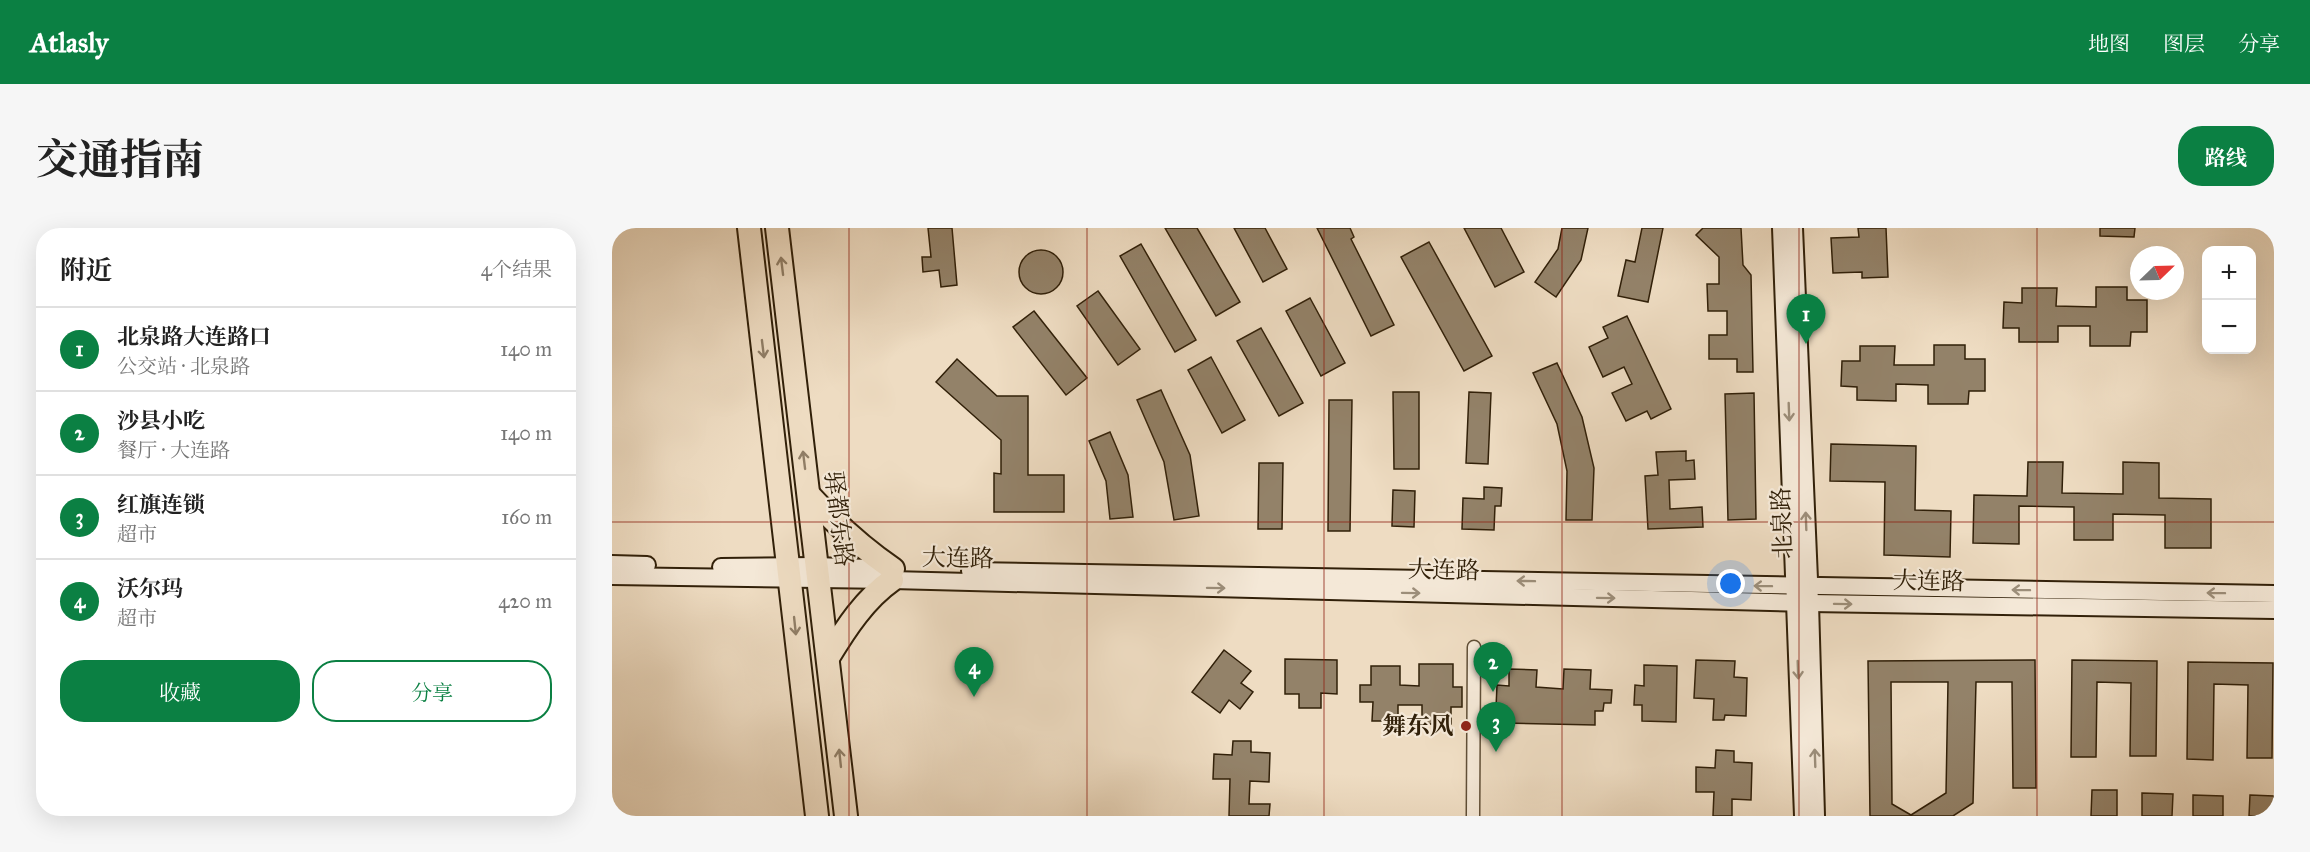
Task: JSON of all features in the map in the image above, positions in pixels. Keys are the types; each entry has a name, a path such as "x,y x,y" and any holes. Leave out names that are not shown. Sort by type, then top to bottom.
{"highway":[{"path":"749,228 817,816"},
{"name":"驿都东路","path":"777,228 846,816"},
{"path":"808,495 893,575 848,626 829,656"}],"street":[{"name":"北泉路","path":"1781,228 1816,816"},
{"name":"北泉路","path":"1794,228 1803,595 1803,816"},
{"name":"大连路","path":"612,564 730,567 789,572"},
{"name":"大连路","path":"612,576 818,572 1803,595 2274,610"},
{"name":"大连路","path":"1803,595 2274,594"},
{"path":"1473,816 1474,647"}],"building":[{"path":"928,228 952,228 957,285 941,287 939,270 923,272 922,257 931,257"},
{"path":"1165,228 1197,228 1240,302 1216,316"},
{"path":"1234,228 1265,228 1287,269 1263,282"},
{"path":"1317,228 1350,228 1354,237 1351,239 1394,325 1371,336"},
{"path":"1464,228 1501,228 1524,272 1495,287"},
{"path":"1562,228 1588,228 1581,260 1556,297 1535,282 1558,249"},
{"path":"1642,228 1663,228 1648,302 1618,296 1626,260 1635,262"},
{"path":"1703,228 1741,228 1743,265 1751,275 1753,372 1737,372 1737,359 1709,359 1709,335 1727,335 1727,311 1708,311 1707,284 1719,284 1719,257 1696,235"},
{"path":"1858,228 1886,228 1888,277 1862,278 1862,272 1833,273 1831,238 1859,237"},
{"path":"2100,228 2135,228 2134,237 2100,236"},
{"path":"1429,242 1492,356 1464,371 1401,257"},
{"path":"1141,244 1196,340 1175,352 1120,256"},
{"path":"1041,250 1056,257 1063,272 1056,287 1041,294 1026,287 1019,272 1026,257"},
{"path":"2096,287 2127,287 2127,300 2147,300 2147,332 2131,332 2130,346 2090,346 2090,326 2058,326 2058,342 2019,342 2019,328 2003,328 2004,302 2022,303 2022,288 2057,288 2056,306 2096,307"},
{"path":"1098,291 1140,349 1118,365 1077,306"},
{"path":"1310,298 1345,363 1321,376 1286,311"},
{"path":"1034,311 1087,378 1066,395 1013,327"},
{"path":"1627,316 1671,409 1651,419 1647,411 1626,421 1612,393 1632,384 1624,367 1603,377 1589,347 1608,338 1603,327"},
{"path":"1261,328 1303,403 1279,416 1237,341"},
{"path":"1934,345 1965,345 1965,359 1985,359 1985,391 1969,391 1968,404 1928,404 1928,385 1896,384 1896,401 1857,400 1857,387 1841,386 1842,361 1860,361 1860,346 1895,346 1894,365 1934,365"},
{"path":"1211,357 1245,420 1222,433 1188,370"},
{"path":"957,359 997,396 1028,396 1028,475 1064,475 1064,512 994,512 994,473 1001,474 1001,440 936,382"},
{"path":"1557,363 1582,417 1594,468 1592,520 1566,520 1567,471 1557,424 1533,373"},
{"path":"1161,390 1190,455 1199,516 1174,520 1164,462 1137,400"},
{"path":"1393,392 1419,392 1419,469 1394,469"},
{"path":"1469,392 1491,393 1488,464 1466,463"},
{"path":"1754,393 1756,519 1728,520 1725,394"},
{"path":"1329,400 1352,400 1350,531 1328,531"},
{"path":"1110,432 1128,475 1133,517 1110,519 1106,481 1089,441"},
{"path":"1831,444 1916,446 1915,510 1951,511 1950,557 1884,555 1885,482 1830,481"},
{"path":"1686,451 1686,461 1694,460 1695,479 1669,480 1670,509 1702,507 1703,527 1648,529 1645,476 1658,475 1656,452"},
{"path":"2028,462 2063,462 2062,493 2123,494 2123,462 2159,463 2159,498 2211,499 2211,548 2165,548 2165,515 2113,514 2113,540 2074,540 2074,507 2019,506 2019,544 1973,543 1974,495 2027,496"},
{"path":"1259,463 1283,463 1282,529 1258,529"},
{"path":"1484,487 1502,488 1501,506 1495,506 1494,530 1462,529 1463,498 1484,499"},
{"path":"1393,490 1415,491 1414,527 1392,526"},
{"path":"1224,650 1251,671 1241,683 1253,692 1240,709 1229,700 1220,713 1192,692"},
{"path":"1285,659 1337,660 1337,694 1321,693 1321,708 1299,708 1299,694 1285,694"},
{"path":"1696,660 1735,661 1734,677 1747,678 1746,716 1725,715 1724,720 1713,720 1714,699 1694,698"},
{"path":"2035,660 2036,788 2013,788 2012,682 1976,682 1973,803 1953,816 1870,816 1868,661","holes":["1891,682 1948,682 1946,793 1911,815 1892,804"]},
{"path":"2072,660 2157,661 2156,756 2130,756 2131,683 2097,682 2096,757 2071,757"},
{"path":"2188,662 2273,663 2272,758 2247,758 2248,685 2214,684 2213,760 2187,759"},
{"path":"1419,664 1453,664 1453,687 1462,687 1462,707 1451,707 1451,724 1422,724 1422,705 1398,705 1398,721 1372,721 1373,702 1360,702 1360,685 1371,685 1371,666 1400,666 1400,685 1419,686"},
{"path":"1644,665 1677,666 1676,722 1642,721 1642,705 1634,705 1635,685 1644,686"},
{"path":"1509,669 1537,670 1536,687 1563,689 1564,669 1591,670 1590,689 1612,690 1611,703 1604,703 1603,711 1595,711 1595,725 1505,723 1506,708 1496,708 1497,685 1509,686"},
{"path":"1233,741 1251,741 1251,752 1270,753 1269,782 1250,781 1249,804 1270,804 1269,816 1229,816 1230,779 1213,779 1214,754 1232,755"},
{"path":"1716,750 1734,751 1734,762 1752,763 1751,800 1732,799 1732,816 1713,816 1714,792 1696,792 1696,767 1715,768"},
{"path":"2092,790 2117,790 2117,816 2091,816"},
{"path":"2142,793 2173,794 2172,816 2142,816"},
{"path":"2193,795 2223,796 2223,816 2193,816"},
{"path":"2250,795 2274,796 2274,816 2249,816"}],"place":[{"name":"北泉路大连路口","path":"1806,344"},
{"name":"沙县小吃","path":"1493,692"},
{"name":"沃尔玛","path":"974,697"},
{"name":"舞东风","path":"1466,726"},
{"name":"红旗连锁","path":"1496,752"}]}
